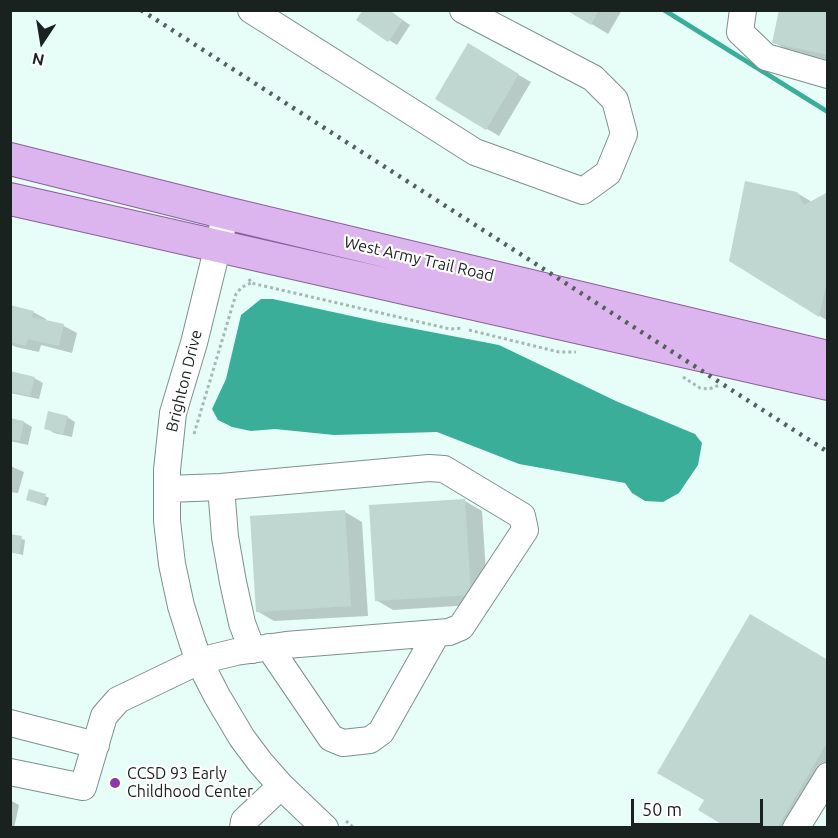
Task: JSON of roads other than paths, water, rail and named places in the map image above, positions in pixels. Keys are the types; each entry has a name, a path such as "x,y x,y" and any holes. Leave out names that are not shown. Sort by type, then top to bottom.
{"main road":[{"name":"West Army Trail Road","path":"10,159 828,357"},
{"name":"West Army Trail Road","path":"10,199 828,384"}],"street":[{"path":"250,10 475,152 583,191 608,173 624,134 615,100 593,78 463,10"},
{"path":"743,10 740,32 766,57 828,75"},
{"name":"Brighton Drive","path":"226,213 194,343 173,413 168,447 167,521 175,582 199,661 242,738 280,786 324,828"},
{"path":"10,772 83,787 104,716 118,700 199,661 260,648 449,632 461,627 525,530 522,516 444,469 429,468 221,487 167,489"},
{"path":"221,487 225,537 242,623 331,738 342,742 370,740 381,732 437,633"},
{"path":"10,723 96,745"},
{"path":"796,828 828,776"},
{"path":"243,828 244,821 280,786"}],"waterway":[{"path":"664,10 828,112"}],"railway":[{"path":"141,10 828,452"}],"place":[{"name":"CCSD 93 Early Childhood Center","path":"115,783"}]}
